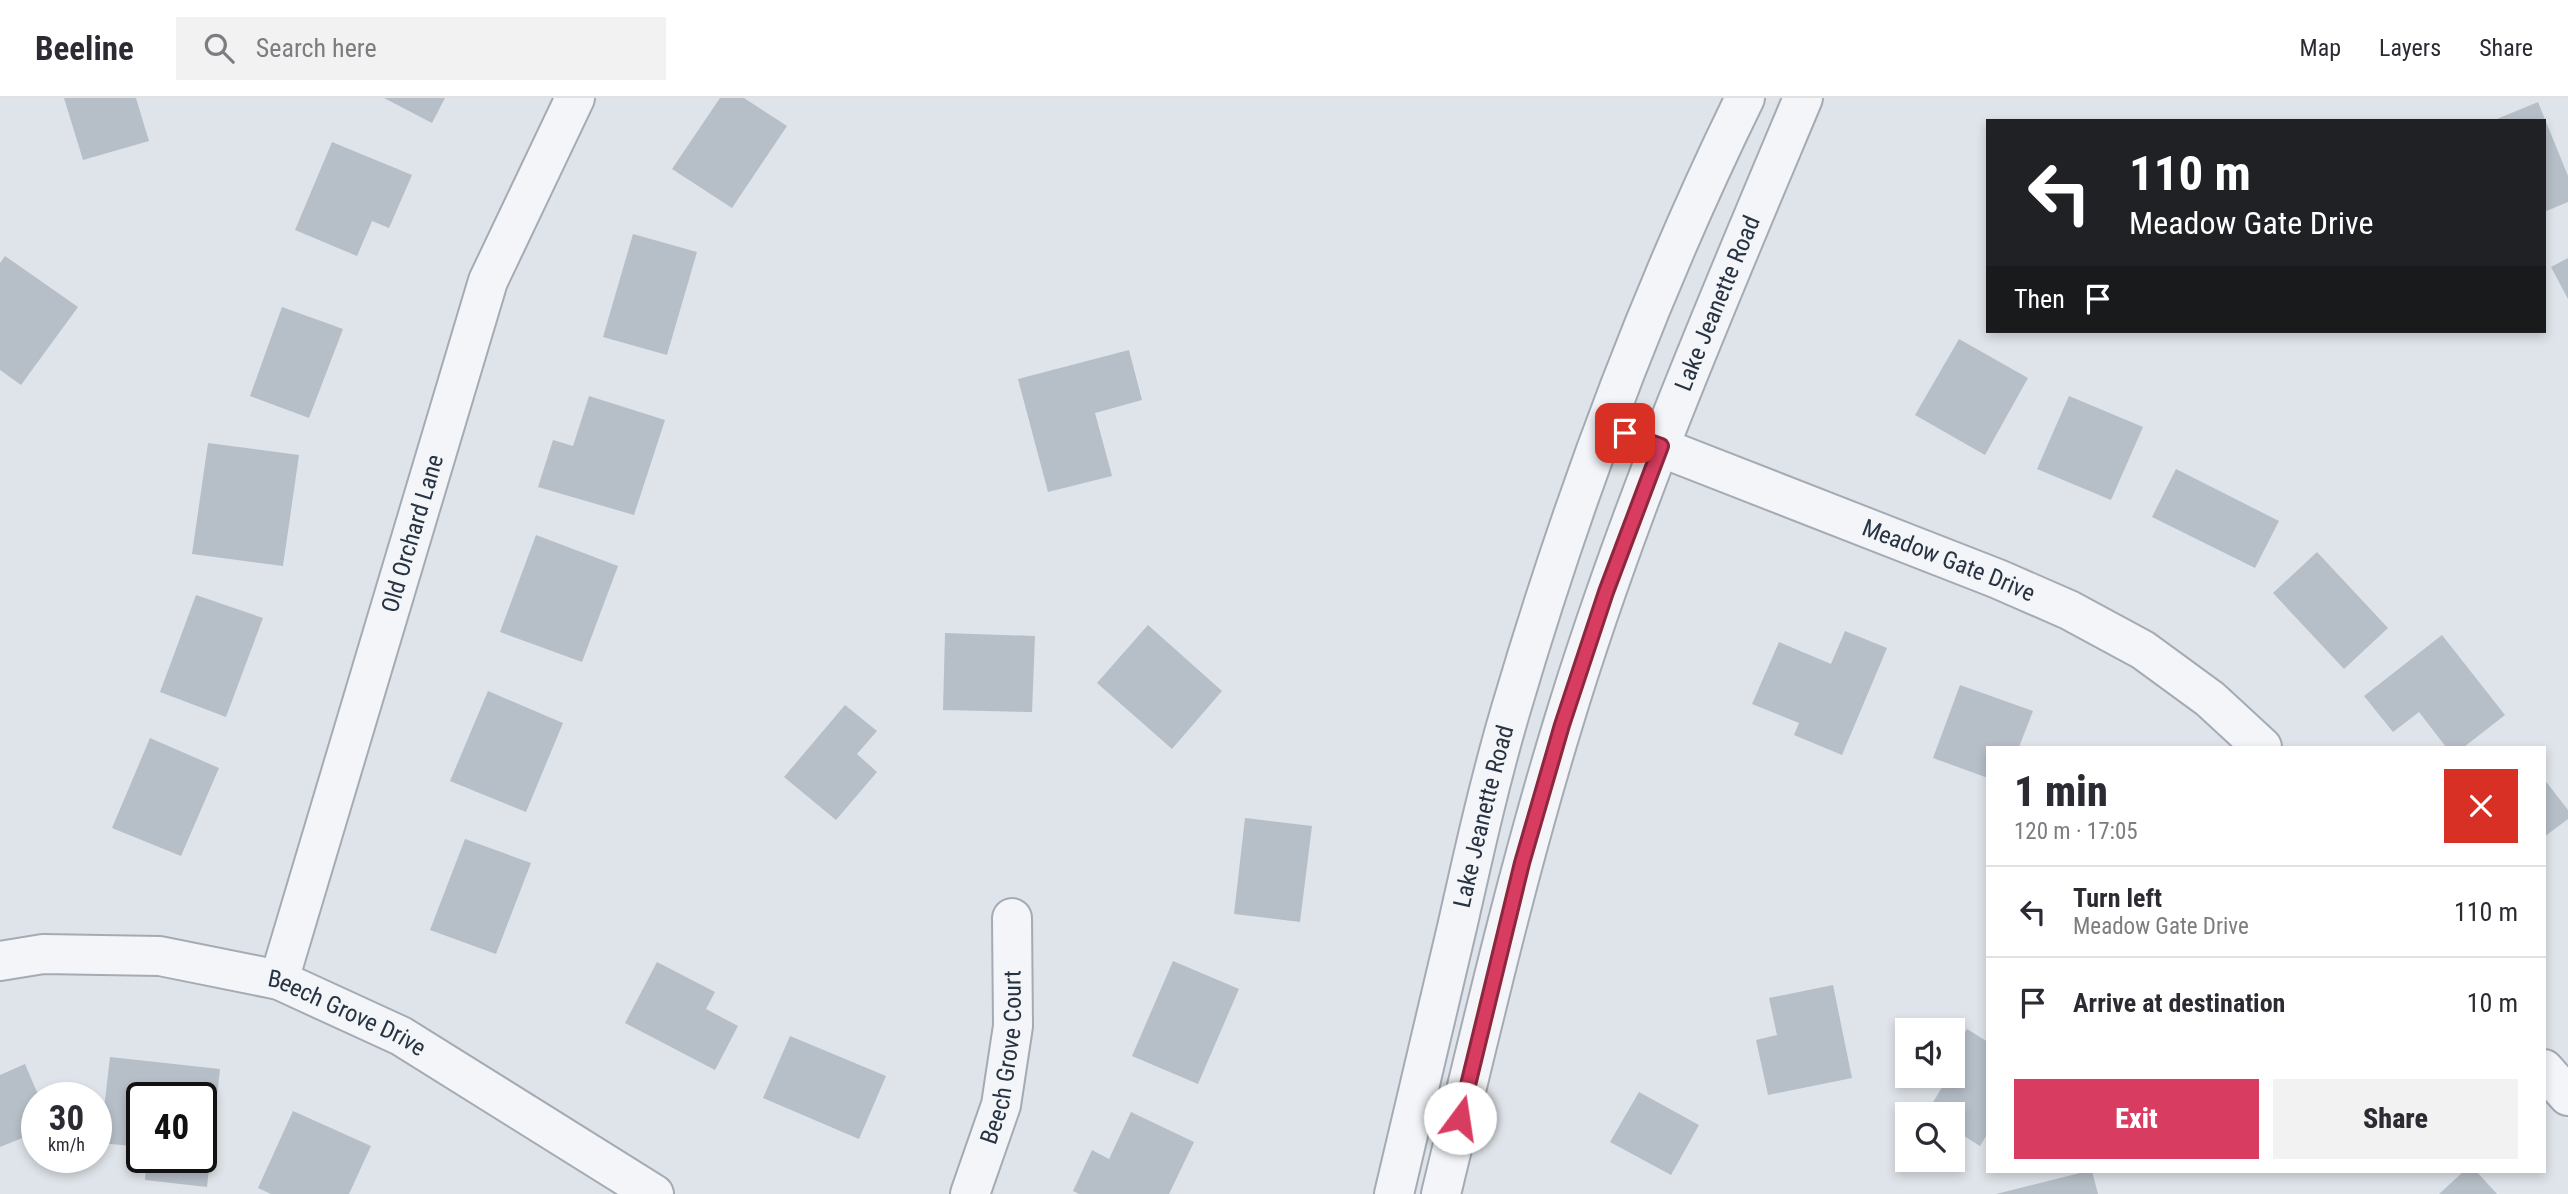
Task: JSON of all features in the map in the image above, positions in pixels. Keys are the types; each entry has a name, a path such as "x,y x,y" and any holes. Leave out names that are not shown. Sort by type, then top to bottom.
{"street":[{"name":"Old Orchard Lane","path":"279,980 488,281 575,98"},
{"name":"Lake Jeanette Road","path":"1394,1194 1510,711 1553,575 1606,426 1708,173 1745,98"},
{"name":"Lake Jeanette Road","path":"1441,1194 1533,825 1562,725 1606,592 1661,446 1707,326 1802,98"},
{"name":"Meadow Gate Drive","path":"1606,426 1998,579 2070,610 2143,650 2210,699 2261,746"},
{"name":"Beech Grove Court","path":"970,1194 1001,1105 1013,1026 1012,918"},
{"name":"Beech Grove Drive","path":"0,961 43,954 160,956 279,980 401,1036 654,1194"},
{"path":"2546,1071 2568,1096"}],"building":[{"path":"64,98 136,98 149,141 83,160"},
{"path":"384,98 445,98 432,123"},
{"path":"720,98 744,98 787,126 732,208 672,169"},
{"path":"2538,102 2545,119 2497,119"},
{"path":"2546,122 2568,176 2568,202 2546,211"},
{"path":"332,142 412,175 389,228 372,221 357,256 295,230"},
{"path":"633,234 697,252 667,355 603,337"},
{"path":"5,256 78,307 21,385 0,370 0,263"},
{"path":"2568,258 2568,299 2551,267"},
{"path":"282,307 343,329 309,418 250,396"},
{"path":"1959,339 2028,378 1985,455 1915,415"},
{"path":"1129,350 1142,400 1095,413 1112,476 1048,492 1018,379"},
{"path":"589,396 665,420 634,515 538,487 553,440 573,446"},
{"path":"2069,396 2143,427 2111,500 2037,469"},
{"path":"208,443 299,455 283,566 192,554"},
{"path":"2176,469 2279,521 2255,568 2152,517"},
{"path":"536,535 618,566 582,662 500,632"},
{"path":"2317,552 2388,628 2344,669 2273,593"},
{"path":"196,595 263,618 226,717 160,692"},
{"path":"1148,625 1222,691 1172,749 1097,683"},
{"path":"1845,631 1887,648 1842,755 1794,735 1799,723 1752,704 1779,642 1831,664"},
{"path":"945,633 1035,636 1032,712 943,710"},
{"path":"2442,635 2505,715 2465,746 2445,746 2419,712 2393,732 2364,696"},
{"path":"1960,685 2033,711 2019,746 1986,746 1986,777 1933,758"},
{"path":"488,691 563,723 526,812 450,781"},
{"path":"845,705 877,731 857,754 877,772 836,820 784,777"},
{"path":"150,738 219,768 181,856 112,828"},
{"path":"2546,782 2568,810 2568,819 2546,836"},
{"path":"1245,818 1312,826 1300,922 1234,914"},
{"path":"465,839 531,863 496,954 430,930"},
{"path":"1173,961 1239,989 1198,1084 1132,1056"},
{"path":"657,962 715,992 706,1009 738,1026 715,1070 625,1023"},
{"path":"1833,985 1852,1078 1768,1095 1756,1040 1777,1035 1769,998"},
{"path":"1967,1029 1986,1041 1986,1136 1980,1146 1965,1137 1965,1102 1933,1102 1942,1088 1965,1088"},
{"path":"790,1036 886,1076 859,1139 763,1098"},
{"path":"110,1057 220,1069 217,1096 217,1082 126,1082 126,1145 112,1144 112,1082 107,1082"},
{"path":"25,1064 33,1082 21,1082 21,1138 0,1147 0,1075"},
{"path":"1639,1092 1699,1125 1671,1175 1610,1142"},
{"path":"293,1111 371,1146 349,1194 271,1194 258,1188"},
{"path":"1131,1112 1194,1142 1169,1194 1079,1194 1073,1191 1092,1150 1109,1159"},
{"path":"146,1173 209,1173 207,1187 145,1180"},
{"path":"2080,1173 2093,1173 2098,1194 1996,1194"},
{"path":"2462,1173 2478,1173 2497,1194 2439,1194"}],"route":[{"path":"1460,1118 1522,863 1562,725 1606,592 1661,446 1625,433"}]}
